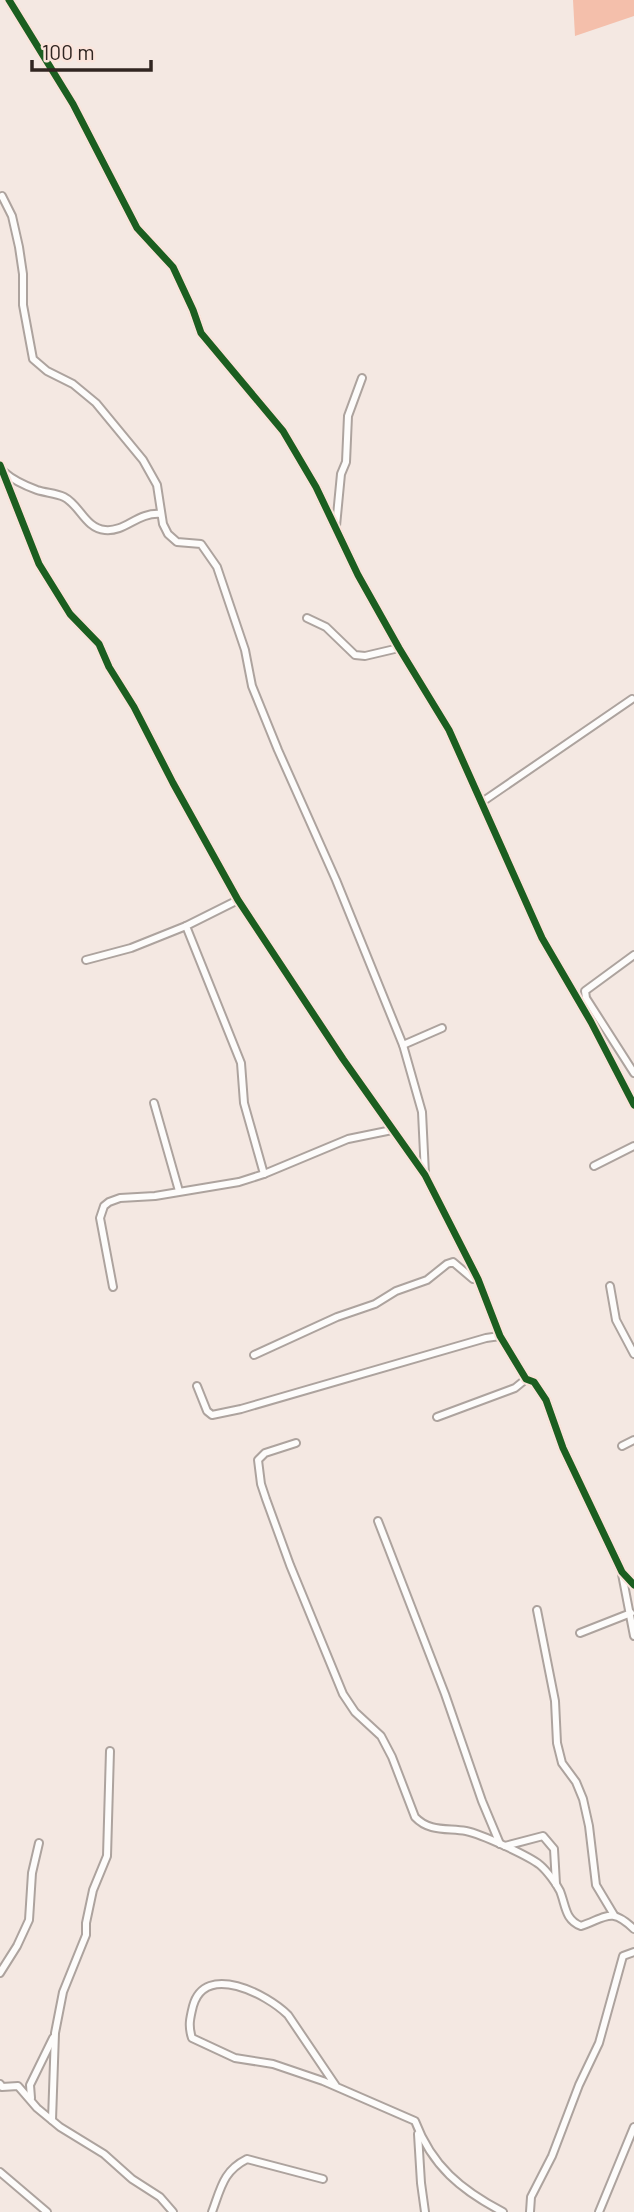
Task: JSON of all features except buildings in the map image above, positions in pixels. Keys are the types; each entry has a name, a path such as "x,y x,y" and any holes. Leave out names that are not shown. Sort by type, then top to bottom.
{"street":[{"path":"9,0 73,104 137,228 173,267 201,333 283,431 316,487 358,575 449,730 542,938 591,1022 634,1105"},
{"path":"2,196 12,216 19,247 23,274 23,305 33,359 47,371 73,384 107,415 143,460 157,485 160,514 168,534 177,542 201,544 217,567 245,650 252,686 336,880 403,1045 422,1112 425,1175"},
{"path":"336,528 341,474 346,461 348,416 362,378"},
{"path":"1,468 11,477 36,489 64,497 91,526 103,530 116,530 148,513 160,514"},
{"path":"1,468 39,564 70,614 100,644 109,667 134,707 238,900 343,1059 425,1175 478,1279 500,1336 526,1379 534,1382 546,1399 563,1448 622,1572 634,1636"},
{"path":"307,618 326,627 355,655 365,656 399,648"},
{"path":"482,802 632,699"},
{"path":"86,960 155,940 238,900"},
{"path":"186,926 241,1063 244,1103 264,1174"},
{"path":"634,955 585,991 586,998 634,1073"},
{"path":"591,1022 607,1032"},
{"path":"403,1045 442,1028"},
{"path":"154,1102 179,1191"},
{"path":"113,1287 100,1218 104,1206 109,1202 120,1198 155,1196 239,1182 348,1139 392,1130"},
{"path":"594,1166 634,1146"},
{"path":"254,1355 337,1317 375,1304 396,1291 427,1280 447,1264 453,1262 473,1279 478,1279"},
{"path":"610,1286 616,1320 634,1354"},
{"path":"197,1386 207,1411 212,1415 500,1336"},
{"path":"438,1417 515,1388 526,1379"},
{"path":"622,1446 634,1440"},
{"path":"296,1443 265,1453 258,1460 261,1484 290,1565 343,1695 355,1712 381,1736 392,1757 415,1818 422,1825 466,1831 502,1845 540,1864 556,1884"},
{"path":"378,1521 445,1694 482,1801 502,1845"},
{"path":"622,1572 634,1585"},
{"path":"537,1610 555,1701 557,1743 562,1763 576,1782 583,1799 596,1885 614,1915"},
{"path":"580,1633 631,1613"},
{"path":"52,2120 55,2033 63,1992 86,1935 93,1890 107,1856 110,1751"},
{"path":"502,1845 543,1836 554,1849 556,1884 569,1918 582,1926 614,1915 624,1919 634,1929"},
{"path":"0,1973 29,1920 32,1873 39,1843"},
{"path":"530,2212 531,2197 552,2156 579,2085 599,2043 623,1956 634,1952"},
{"path":"336,2086 280,2007 246,1988 214,1986 205,1987 199,1992 190,2017 192,2038 235,2058 273,2064 336,2086 415,2121 428,2150 452,2179 503,2212"},
{"path":"32,2102 30,2085 55,2033"},
{"path":"0,2084 2,2087 18,2086 52,2120 111,2159 132,2179 160,2197 173,2212"},
{"path":"598,2212 634,2126"},
{"path":"418,2130 425,2212"},
{"path":"212,2212 222,2185 233,2167 247,2159 323,2179"},
{"path":"0,2172 47,2212"}],"shaded area":[{"path":"573,0 634,0 634,16 575,36"}],"cycle path":[{"path":"9,0 73,104 137,228 173,267 201,333 283,431 316,487 358,575 449,730 542,938 591,1022 634,1105"},
{"path":"0,465 39,564 70,614 99,644 109,667 134,707 238,900 343,1059 425,1175 478,1279 500,1336 526,1379 534,1382 546,1400 563,1448 622,1572 634,1585"}]}
